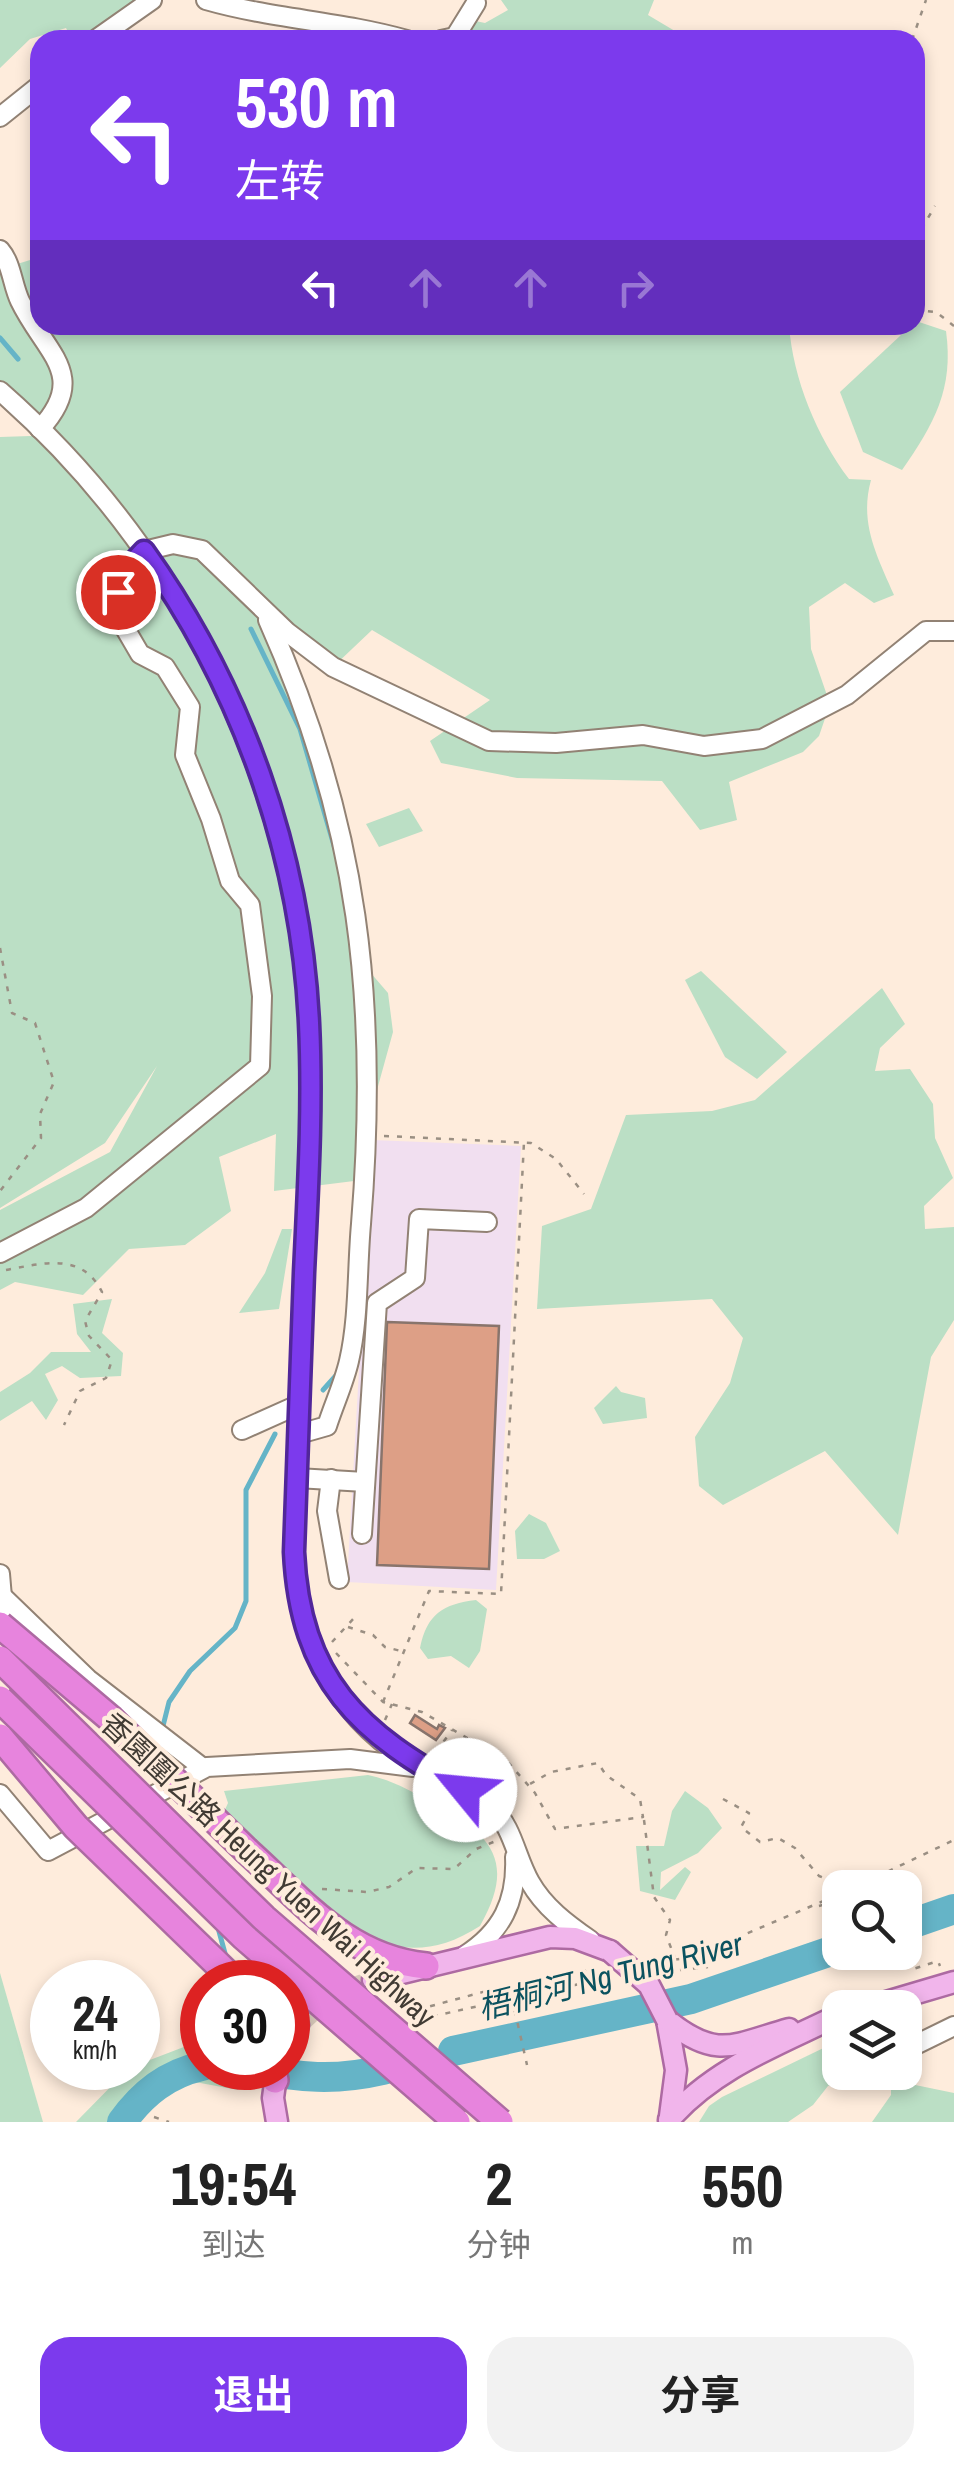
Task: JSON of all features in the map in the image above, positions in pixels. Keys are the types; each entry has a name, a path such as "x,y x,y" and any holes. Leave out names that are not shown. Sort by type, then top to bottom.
{"highway":[{"path":"0,1626 110,1719 247,1852 358,1948 382,1960 426,1966"},
{"name":"香園圍公路 Heung Yuen Wai Highway","path":"0,1659 264,1918 500,2122"},
{"name":"香園圍公路 Heung Yuen Wai Highway","path":"0,1699 244,1937 457,2122"},
{"path":"0,1737 76,1827 213,1960"}],"main road":[{"path":"373,1980 550,1937 603,1948 649,1985 683,2045 669,2121"},
{"path":"922,1994 953,1987"},
{"path":"683,2045 732,2046 822,2020"},
{"path":"669,2121 692,2094 719,2074 822,2024"}],"street":[{"path":"109,30 152,0"},
{"path":"206,0 262,16 370,30"},
{"path":"458,30 475,1"},
{"path":"0,117 30,93"},
{"path":"0,250 30,318"},
{"path":"39,335 64,380 62,402 40,429"},
{"path":"0,391 40,429 144,551 200,638 244,734 276,824 297,916 310,1063 297,1478 298,1592 320,1665 344,1703 370,1732 492,1808 515,1882 506,1914 490,1937 462,1956"},
{"path":"0,1252 86,1208 260,1066 262,996 250,906 230,882 211,818 185,755 190,707 164,667 140,654 119,618 119,586 144,551 180,544 202,550 264,611 333,667 489,740 556,743 643,735 704,746 762,739 847,695 926,631 954,631"},
{"path":"264,611 299,690 343,835 364,956 368,1138 350,1359 326,1426 299,1434"},
{"path":"362,1534 377,1303 415,1278 419,1219 486,1222"},
{"path":"242,1430 300,1404"},
{"path":"297,1478 365,1482"},
{"path":"331,1479 327,1511 339,1579"},
{"path":"0,1574 0,1638"},
{"path":"3,1597 88,1679 204,1768"},
{"path":"0,1794 48,1851 204,1768 350,1759 432,1773"},
{"path":"506,1844 542,1900 603,1948"},
{"path":"922,2042 954,2026"}],"path":[{"path":"916,30 926,0"},
{"path":"925,223 935,206"},
{"path":"925,311 936,312 954,326"},
{"path":"0,948 12,1013 35,1023 54,1082 40,1114 40,1138 0,1191"},
{"path":"368,1138 395,1134 524,1142 556,1159 584,1194"},
{"path":"383,1702 429,1591 502,1594 524,1142"},
{"path":"0,1271 68,1262 93,1274 102,1292 85,1322 89,1336 112,1360 106,1378 80,1391 64,1425"},
{"path":"355,1618 334,1639 332,1650 357,1670 383,1702 422,1712 506,1761 535,1792 555,1829 643,1817"},
{"path":"347,1626 374,1635 385,1648 404,1652"},
{"path":"384,1721 392,1704"},
{"path":"436,1752 452,1730"},
{"path":"530,1784 551,1772 598,1763 640,1800 654,1897 670,1920 667,1944 675,1960"},
{"path":"724,1799 749,1813 741,1827 760,1842 778,1838 795,1848 822,1877"},
{"path":"890,1870 954,1840"},
{"path":"315,1896 324,1887 367,1892 389,1887 425,1866 454,1870 476,1849 506,1844"},
{"path":"662,1961 675,1960 822,1903"},
{"path":"819,1904 822,1908"},
{"path":"922,1965 938,1961"},
{"path":"680,1970 708,1966"},
{"path":"395,2018 508,1985 563,1980 588,1970"},
{"path":"420,2019 593,1981"},
{"path":"508,1985 526,2064"},
{"path":"154,2116 170,2122"}],"shaded area":[{"path":"372,1140 521,1146 496,1590 347,1582"}],"green space":[{"path":"0,0 152,0 112,30 30,30 30,39 0,68"},
{"path":"501,0 654,0 648,15 673,30 453,30 466,19 485,23 508,10"},
{"path":"30,260 30,335 790,335 801,386 827,445 849,479 871,480 869,525 894,595 874,603 845,583 809,607 811,649 830,704 819,736 803,752 729,782 737,820 700,830 662,781 517,778 441,763 430,741 490,700 372,630 333,667 287,632 267,642 328,797 357,957 388,993 393,1032 364,1137 362,1180 274,1191 276,1134 219,1157 231,1211 185,1245 129,1249 83,1295 15,1282 0,1290 0,1210 110,1152 157,1066 105,1143 0,1208 0,437 61,435 0,383 0,265 4,268"},
{"path":"925,324 946,331 947,371 939,405 902,470 863,452 840,392 901,335 925,335"},
{"path":"409,808 423,831 379,847 366,824"},
{"path":"701,971 787,1052 757,1079 725,1057 685,980"},
{"path":"882,988 905,1024 880,1048 875,1071 910,1069 933,1104 935,1138 953,1178 924,1206 925,1229 954,1227 954,1320 931,1357 898,1535 825,1451 723,1505 699,1486 695,1437 730,1383 743,1338 712,1299 537,1309 542,1226 591,1209 626,1115 712,1111 755,1100"},
{"path":"282,1229 292,1229 279,1309 239,1313 265,1273"},
{"path":"112,1299 102,1333 123,1353 121,1376 80,1378 62,1366 45,1374 58,1400 46,1420 32,1401 0,1421 0,1392 30,1373 51,1352 91,1352 77,1334 73,1304"},
{"path":"616,1386 621,1392 645,1398 647,1418 603,1424 594,1408"},
{"path":"529,1514 546,1523 560,1551 544,1559 517,1559 515,1531"},
{"path":"476,1600 487,1609 480,1651 469,1668 451,1656 428,1659 420,1648 432,1619 454,1604"},
{"path":"368,1775 433,1803 483,1838 497,1867 491,1903 480,1926 430,1947 407,1948 364,1934 324,1905 223,1814 228,1803 224,1791"},
{"path":"685,1791 708,1808 722,1828 698,1853 661,1872 660,1890 685,1867 691,1872 675,1900 640,1891 636,1846 664,1846 672,1811"},
{"path":"0,1973 30,2077 30,2090 34,2090 43,2122 0,2122"},
{"path":"180,2048 180,2089 139,2107 133,2122 76,2122 107,2090 160,2090 160,2056"},
{"path":"822,2049 825,2090 813,2105 788,2122 699,2122 709,2106"},
{"path":"922,2086 954,2093 954,2122 872,2122 891,2090 922,2090"}],"building":[{"path":"387,1322 499,1326 489,1569 377,1565"},
{"path":"415,1715 437,1729 439,1725 445,1728 436,1740 410,1723"}],"waterway":[{"path":"0,338 18,359"},
{"path":"251,629 300,729 335,849"},
{"path":"323,1390 340,1371"},
{"path":"162,1730 169,1702 190,1671 235,1628 246,1601 246,1490 275,1434"},
{"name":"梧桐河 Ng Tung River","path":"922,1920 954,1909"},
{"path":"217,1924 226,1957"},
{"name":"梧桐河 Ng Tung River","path":"453,2051 691,1999 822,1954"},
{"name":"梧桐河 Ng Tung River","path":"310,2076 349,2076 383,2070"},
{"name":"梧桐河 Ng Tung River","path":"122,2122 157,2086 180,2073"}],"tunnel":[{"path":"310,2014 328,1997 373,1980"}],"route":[{"path":"118,592 128,568 144,551 200,638 237,718 271,810 294,898 306,979 310,1063 294,1552 300,1609 320,1665 356,1718 407,1760 465,1790"}]}
